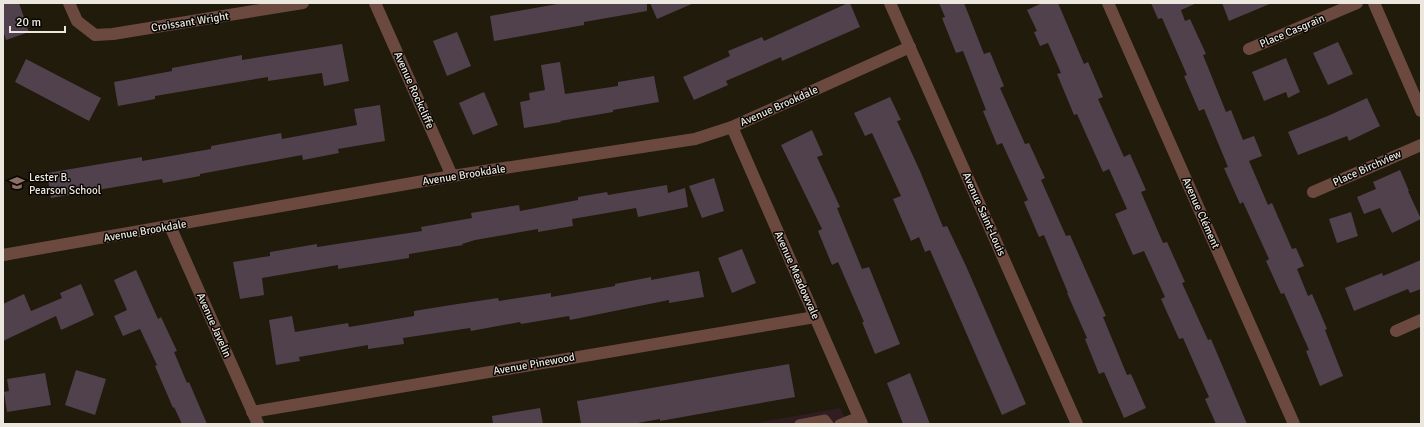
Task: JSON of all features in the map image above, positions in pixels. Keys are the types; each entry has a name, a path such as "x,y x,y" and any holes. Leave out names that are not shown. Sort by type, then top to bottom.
{"street":[{"name":"Croissant Wright","path":"69,3 77,21 96,35 113,34 303,3"},
{"name":"Avenue Rockcliffe","path":"375,3 452,176"},
{"name":"Avenue Saint-Louis","path":"890,3 1077,424"},
{"name":"Avenue Clément","path":"1108,3 1294,424"},
{"name":"Place Casgrain","path":"1249,49 1357,3"},
{"path":"1374,3 1421,111"},
{"name":"Avenue Brookdale","path":"3,255 452,176 695,139 732,127 910,47"},
{"name":"Avenue Meadowvale","path":"732,127 860,420"},
{"name":"Place Birchview","path":"1313,192 1421,145"},
{"name":"Avenue Javelin","path":"170,226 258,424"},
{"name":"Avenue Pinewood","path":"252,412 816,317"},
{"path":"1396,331 1421,320"}],"lane":[{"path":"799,424 825,419 829,424"},
{"path":"839,424 860,420"}],"shaded area":[{"path":"840,408 848,424 750,424"}],"building":[{"path":"3,3 19,3 29,32 6,40 3,30"},
{"path":"563,3 647,3 647,11 584,22 584,25 494,41 490,16"},
{"path":"650,3 694,3 657,19"},
{"path":"850,3 860,27 782,61 781,57 726,81 728,85 694,100 683,77 730,56 728,51 762,37 764,41"},
{"path":"939,3 964,3 984,54 990,52 1004,86 1000,88 1025,144 1029,143 1045,178 1041,180 1066,236 1070,235 1106,316 1103,317 1127,375 1131,374 1146,408 1124,418 1104,372 1099,374 1085,339 1087,338 1044,235 1039,237 1024,202 1028,200 1002,143 997,145 983,111 986,110 963,51 956,53 942,18 945,17"},
{"path":"1042,3 1058,3 1084,64 1088,62 1103,97 1098,99 1124,157 1130,154 1146,190 1141,192 1163,243 1167,242 1185,282 1182,283 1208,340 1211,339 1247,424 1216,424 1205,399 1209,397 1183,338 1179,339 1161,299 1165,297 1144,251 1133,255 1115,214 1127,209 1109,169 1103,172 1077,114 1074,115 1057,74 1061,73 1048,43 1040,46 1034,32 1037,31 1027,10"},
{"path":"1151,3 1197,3 1181,10 1185,21 1190,19 1206,54 1203,55 1226,112 1231,110 1243,140 1254,136 1262,156 1249,161 1268,205 1272,203 1292,249 1296,248 1304,266 1297,269 1308,296 1312,294 1327,329 1325,330 1343,376 1320,386 1306,351 1309,350 1284,293 1281,294 1266,261 1269,259 1243,202 1240,204 1224,168 1228,167 1204,109 1199,111 1184,76 1187,75 1162,18 1158,19"},
{"path":"1222,3 1272,3 1229,21"},
{"path":"457,32 471,66 447,76 433,41"},
{"path":"1338,42 1353,74 1328,85 1313,53"},
{"path":"342,44 349,81 324,86 322,73 268,81 268,77 155,96 155,99 118,106 114,82 172,71 172,68 242,55 242,60"},
{"path":"1286,58 1300,92 1288,98 1286,92 1264,101 1252,72"},
{"path":"26,59 101,98 89,121 15,82"},
{"path":"560,62 565,94 618,86 618,82 654,76 659,102 524,128 520,102 530,100 529,93 545,90 541,65"},
{"path":"484,92 498,125 473,135 459,103"},
{"path":"890,97 901,120 897,121 943,227 947,226 966,266 1026,404 1002,415 930,250 925,252 919,237 911,241 893,199 901,196 872,133 865,136 854,113"},
{"path":"1367,98 1380,126 1349,141 1347,136 1298,155 1288,132"},
{"path":"380,105 385,141 338,149 339,153 303,160 302,155 200,174 200,176 163,183 162,179 51,198 47,173 142,157 142,161 211,149 211,146 281,133 282,139 357,125 354,109"},
{"path":"812,130 823,155 817,157 840,207 837,208 862,269 869,267 900,344 875,354 862,322 864,322 838,262 832,265 818,231 822,229 781,145"},
{"path":"1400,170 1421,219 1392,233 1380,208 1364,214 1357,197 1376,189 1373,182"},
{"path":"714,178 724,211 702,218 689,186"},
{"path":"667,185 668,193 685,188 688,207 638,217 636,208 572,219 573,226 538,232 538,229 475,240 462,244 463,245 409,254 409,258 338,269 338,265 262,278 264,295 240,299 233,262 270,256 270,252 317,244 317,247 422,231 421,227 472,218 471,213 519,205 520,211 578,200 578,197 607,192 608,195"},
{"path":"1351,212 1358,236 1337,243 1329,219"},
{"path":"742,249 756,283 732,293 718,258"},
{"path":"1421,260 1421,289 1410,293 1408,289 1354,311 1345,288 1382,273 1383,276"},
{"path":"136,270 158,319 161,317 177,351 174,352 207,424 182,424 174,407 173,408 155,366 157,365 140,329 123,336 114,316 127,310 114,280"},
{"path":"699,271 704,297 669,303 669,300 570,320 569,316 521,324 520,322 471,331 470,328 403,338 404,344 368,349 368,345 299,357 300,361 276,365 269,320 292,316 295,332 348,323 349,327 414,316 414,311 451,305 498,298 499,301 551,293 551,297 615,286 615,284 651,277 651,280"},
{"path":"81,284 94,315 61,330 56,316 3,341 3,304 24,294 31,311 62,298 60,293"},
{"path":"789,364 795,397 660,421 660,419 632,424 581,424 577,401"},
{"path":"76,370 106,379 95,415 65,405"},
{"path":"45,373 51,405 7,412 4,392 9,391 7,379"},
{"path":"910,373 930,424 903,424 887,383"},
{"path":"540,408 543,424 493,424 492,416"}],"place":[{"name":"Lester B. Pearson School","path":"17,183"}]}
